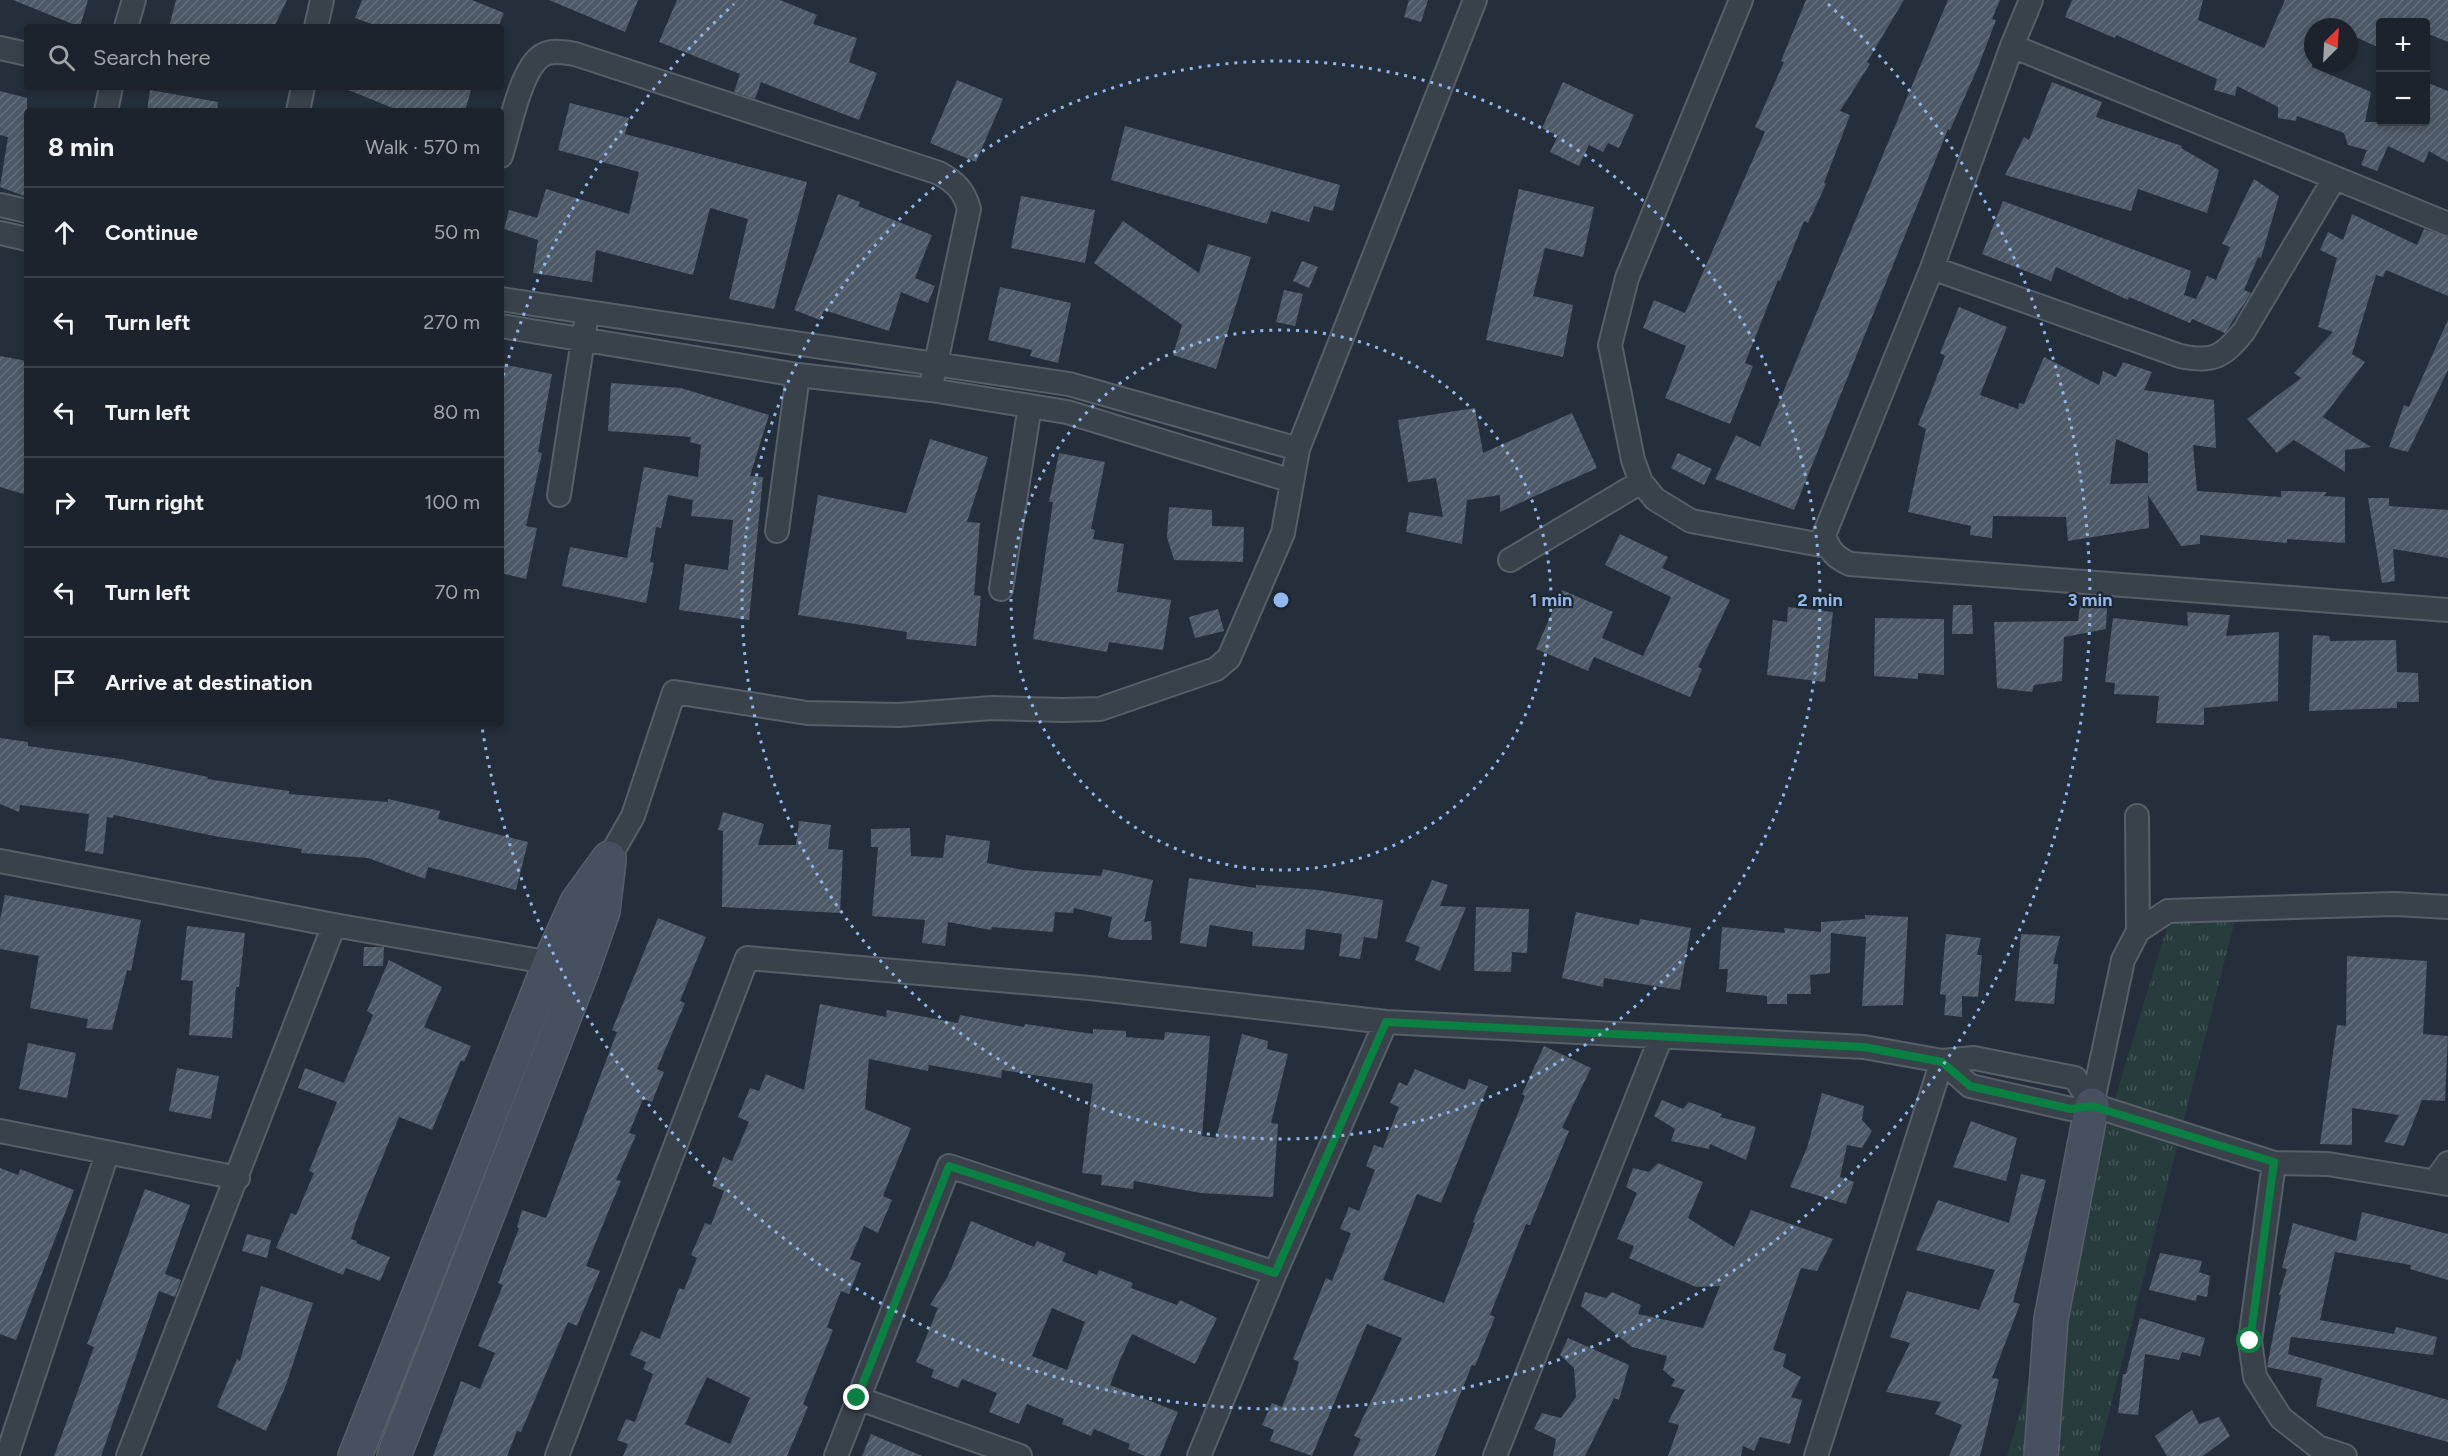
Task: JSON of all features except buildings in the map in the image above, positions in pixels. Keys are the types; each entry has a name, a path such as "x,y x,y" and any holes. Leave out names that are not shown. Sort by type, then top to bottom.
{"street":[{"path":"127,24 134,0"},
{"path":"317,24 322,0"},
{"path":"356,1456 550,960 577,902 609,858 633,816 674,692 807,713 899,715 940,710 992,708 1100,709 1215,669 1228,658 1283,533 1298,449 1475,0"},
{"path":"1741,0 1627,279 1610,345 1633,460 1641,482 1655,500 1691,521 1827,546"},
{"path":"2031,0 2012,46 1932,268 1824,535 1827,546 1835,556 1850,564 2448,610"},
{"path":"2012,46 2448,224"},
{"path":"0,48 24,53"},
{"path":"504,147 529,69 541,55 558,51 587,58 939,173 953,181 965,194 969,208 931,390"},
{"path":"107,108 110,90"},
{"path":"299,108 302,90"},
{"path":"1932,268 2180,356 2202,361 2226,353 2244,331 2334,179"},
{"path":"0,205 24,210"},
{"path":"0,233 24,237"},
{"path":"504,299 1069,384 1298,449"},
{"path":"559,495 588,313"},
{"path":"504,327 798,375 931,390 1067,412 1292,481"},
{"path":"777,531 798,375"},
{"path":"1001,589 1030,406"},
{"path":"1510,560 1641,482"},
{"path":"2041,1456 2051,1319 2123,960 2138,931 2137,816"},
{"path":"394,1456 582,971 603,911 609,858"},
{"path":"0,861 334,925 550,960 582,971"},
{"path":"2138,931 2168,911 2395,904 2448,908"},
{"path":"129,1456 334,925"},
{"path":"557,1456 747,958 1090,988 1386,1022 1864,1047 1942,1062 1974,1058 2075,1078 2092,1106"},
{"path":"1199,1456 1275,1273 1386,1022"},
{"path":"1495,1456 1661,1037"},
{"path":"1942,1062 1970,1086 2071,1109 2092,1106 2274,1162 2328,1164 2444,1176"},
{"path":"1816,1456 1942,1062"},
{"path":"0,1131 237,1178"},
{"path":"7,1456 107,1154"},
{"path":"2274,1162 2250,1341 2254,1377 2281,1418 2319,1447 2345,1456"},
{"path":"836,1456 949,1166 1275,1273"},
{"path":"857,1398 1020,1456"}],"green space":[{"path":"2236,916 2098,1456 2007,1456 2170,917"}],"route":[{"path":"857,1398 949,1166 1275,1273 1386,1022 1864,1047 1942,1062 1970,1086 2071,1109 2092,1106 2274,1162 2250,1341"}]}
